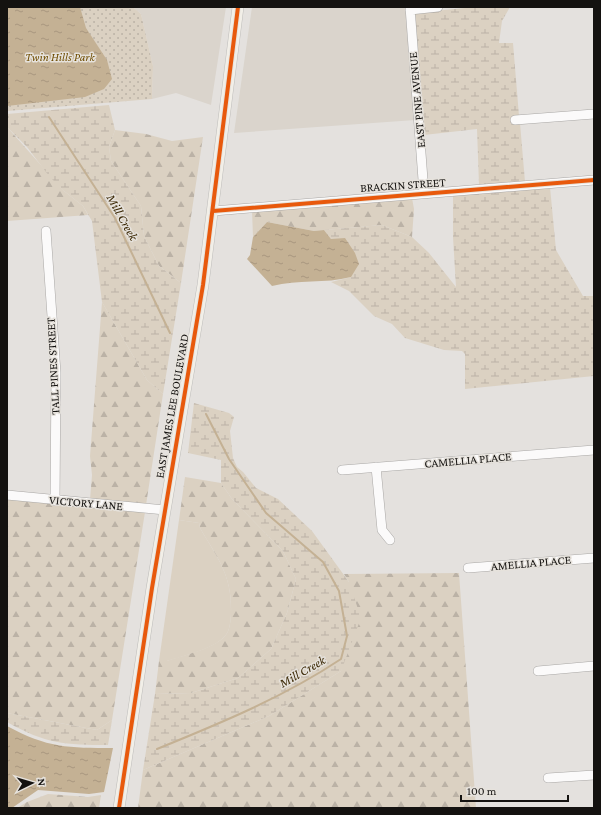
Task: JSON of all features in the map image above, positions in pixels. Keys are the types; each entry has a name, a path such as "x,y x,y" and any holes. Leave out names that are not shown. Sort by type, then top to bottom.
{"main road":[{"name":"EAST JAMES LEE BOULEVARD","path":"119,808 165,510 203,285 238,7"}],"street":[{"path":"410,8 438,7"},
{"name":"EAST PINE AVENUE","path":"410,8 424,193"},
{"path":"515,120 594,114"},
{"name":"BRACKIN STREET","path":"213,210 594,180"},
{"name":"TALL PINES STREET","path":"46,231 56,373 55,501"},
{"name":"CAMELLIA PLACE","path":"342,470 594,450"},
{"path":"376,467 382,530 390,540"},
{"name":"VICTORY LANE","path":"7,495 55,501 165,510"},
{"name":"AMELLIA PLACE","path":"468,568 594,558"},
{"path":"538,671 594,666"},
{"path":"548,778 594,774"}],"shaded area":[{"path":"133,7 226,7 211,105 176,93 152,99 153,66 141,14"},
{"path":"252,7 405,7 415,120 234,133"}],"green space":[{"name":"Twin Hills Park","path":"7,7 133,7 141,14 153,66 152,99 7,111"},
{"path":"475,7 510,7 502,21 499,43 513,43 519,116 511,117 511,124 520,123 525,182 479,185 477,129 424,135 414,13"},
{"path":"109,105 115,130 109,147 111,161 141,206 144,236 159,266 181,283 163,394 147,380 102,302 92,221 83,206 64,191 49,176 27,147 7,127 7,114"},
{"path":"7,127 64,191 83,206 88,215 7,221"},
{"path":"115,130 146,134 172,141 203,137 181,283 159,266 144,236 141,206 111,161 109,147"},
{"path":"550,187 556,250 583,296 594,296 594,376 465,389 465,354 462,351 444,350 405,338 392,324 374,316 349,291 331,282 351,277 331,239 324,230 382,225 412,237 429,253 456,287 453,237 453,195"},
{"path":"412,198 414,209 412,237 382,225 314,231 267,222 253,237 252,211"},
{"path":"102,302 147,380 163,394 146,505 90,500 92,475 90,456"},
{"path":"194,403 229,413 234,417 230,431 233,458 237,467 256,488 278,499 312,531 349,582 361,618 341,671 269,716 143,770 155,694 191,693 238,678 271,649 287,613 296,579 283,551 232,499 221,483 221,460 188,453"},
{"path":"185,477 221,483 232,499 283,551 296,579 287,613 271,649 238,678 191,693 155,694 159,661 167,661 214,645 227,634 230,621 231,599 229,588 223,568 218,558 200,528 199,523 179,520"},
{"path":"7,498 51,504 145,512 112,720 97,730 7,713"},
{"path":"179,520 199,523 200,528 218,558 223,568 229,588 231,599 230,621 227,634 214,645 181,657 167,661 159,661"},
{"path":"459,573 476,808 138,808 143,770 269,716 341,671 349,582 344,574"},
{"path":"7,713 97,730 112,720 108,745 67,744 45,739 33,735 7,722"},
{"path":"48,794 88,797 101,795 99,808 17,808 27,802"}],"water":[{"name":"Twin Hills Park","path":"7,7 80,7 86,28 107,60 112,79 104,89 85,97 7,106"},
{"path":"267,222 314,231 324,230 331,239 345,238 355,253 359,264 351,277 272,286 247,259 250,255 253,237"},
{"path":"7,726 34,739 47,743 84,748 113,748 104,792 89,794 38,790 12,808 7,808"}],"waterway":[{"name":"Mill Creek","path":"49,117 115,218 170,333"},
{"name":"Mill Creek","path":"157,749 252,708 319,673 341,659 347,636 339,591 323,562 266,513 229,459 206,414"}],"cycle path":[{"path":"119,808 152,588 203,285 238,7"},
{"path":"213,211 594,180"}]}
